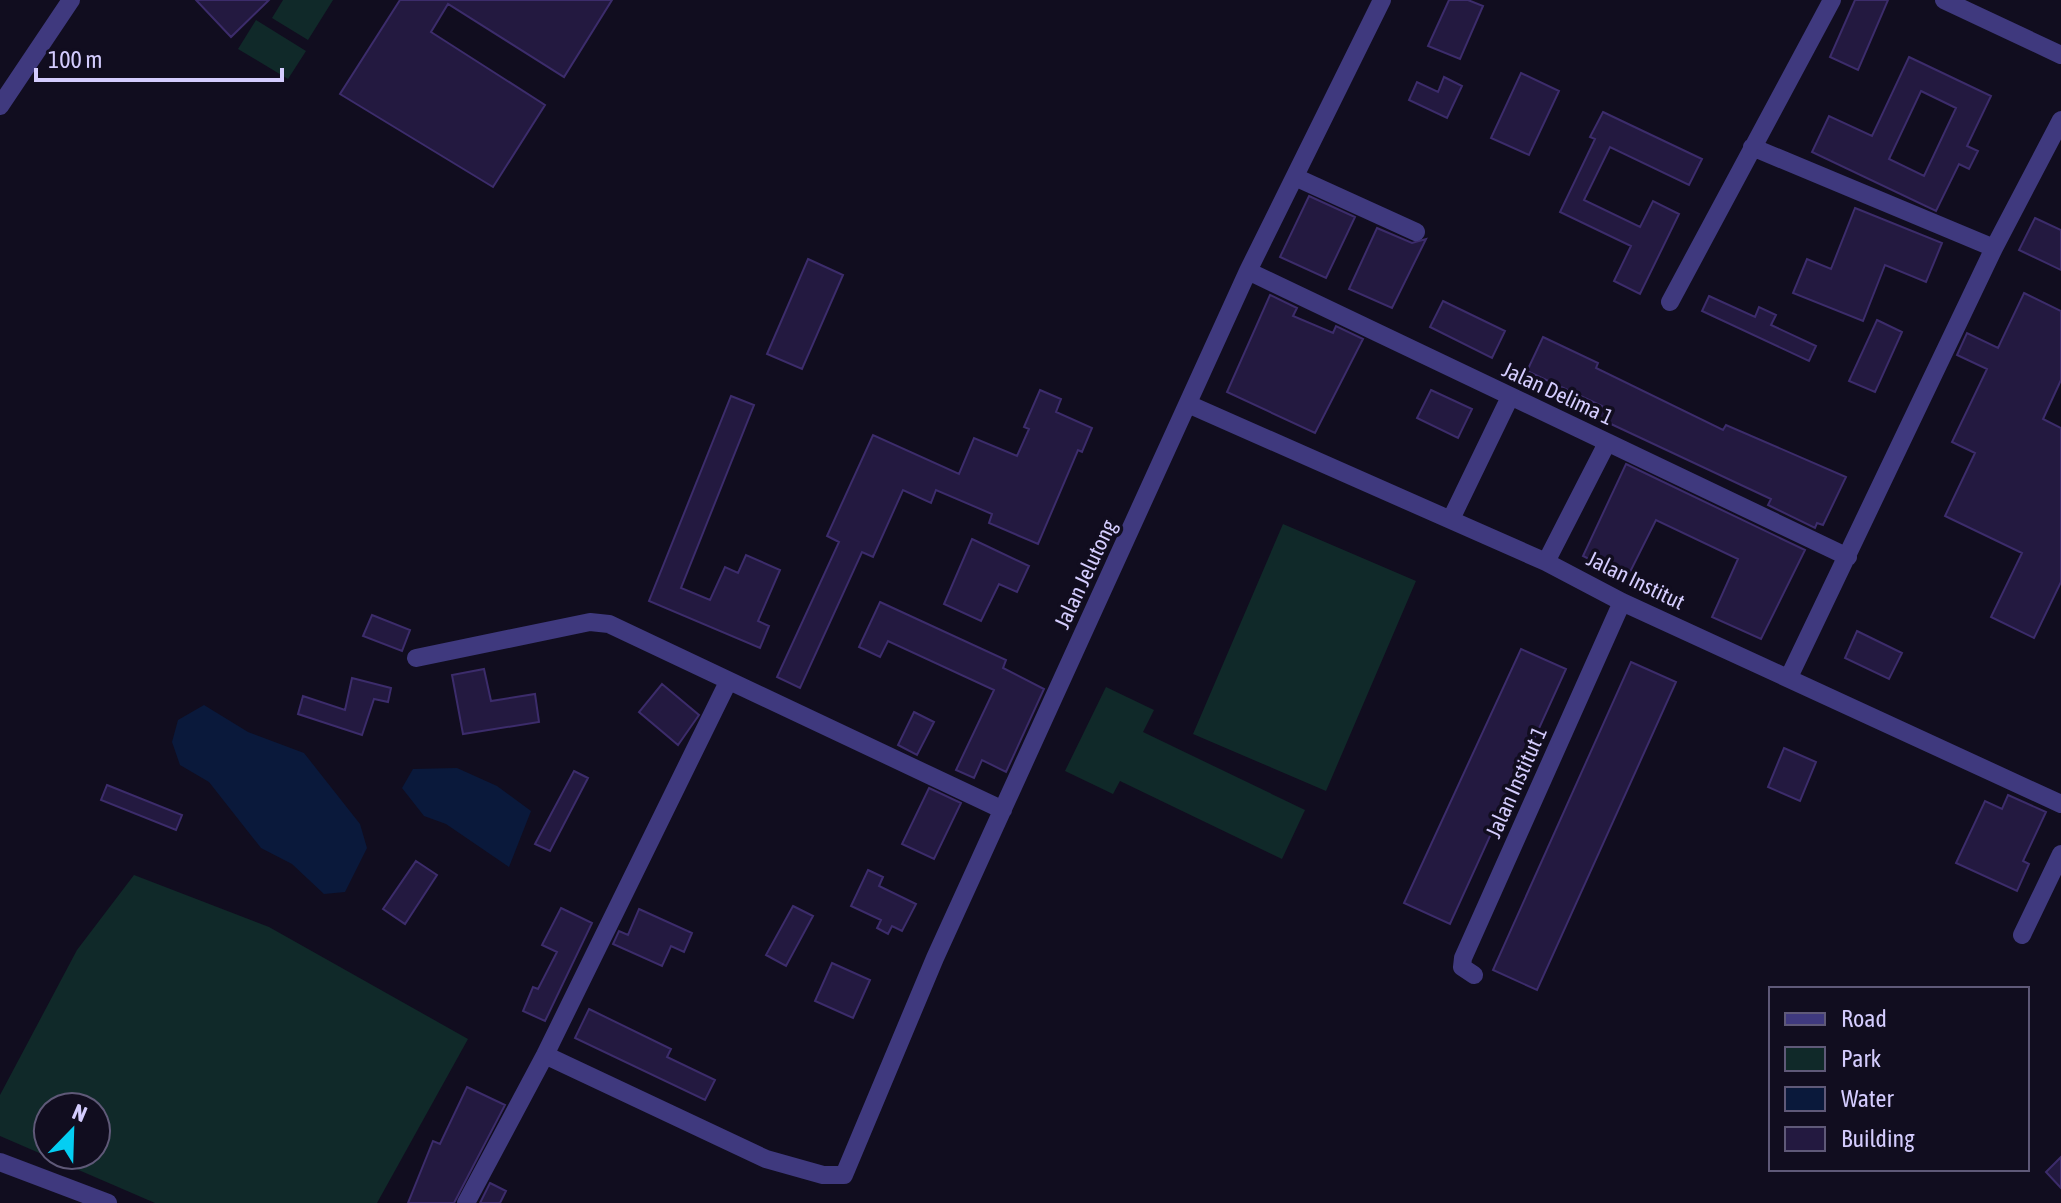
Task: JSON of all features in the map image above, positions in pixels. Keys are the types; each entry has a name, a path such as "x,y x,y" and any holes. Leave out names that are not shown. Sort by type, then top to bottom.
{"street":[{"path":"0,106 71,0"},
{"name":"Jalan Jelutong","path":"545,1055 766,1159 803,1171 844,1175 935,958 1248,271 1382,0"},
{"path":"1670,302 1832,0"},
{"path":"1944,0 2061,55"},
{"path":"1789,677 1994,248 2061,120"},
{"path":"1752,147 1994,248"},
{"path":"1295,177 1416,232"},
{"name":"Jalan Delima 1","path":"1248,271 1848,557"},
{"path":"1451,519 1510,397"},
{"name":"Jalan Institut","path":"1188,404 1546,562 1622,602 2061,804"},
{"path":"1546,562 1607,443"},
{"name":"Jalan Institut 1","path":"1474,975 1462,967 1463,958 1622,602"},
{"path":"416,658 590,622 626,630 728,682 807,715 1003,810"},
{"path":"466,1203 545,1055 728,682"},
{"path":"2022,935 2061,854"},
{"path":"0,1162 108,1203"}],"green space":[{"path":"283,0 333,0 308,40 272,18"},
{"path":"256,20 306,51 288,79 238,49"},
{"path":"1283,524 1416,581 1326,791 1193,734"},
{"path":"1106,687 1154,710 1143,732 1305,810 1282,859 1120,781 1113,794 1065,771"},
{"path":"134,875 269,927 468,1039 377,1203 155,1203 81,1171 112,1171 112,1091 32,1091 32,1150 0,1136 0,1095 77,950"}],"water":[{"path":"204,705 248,732 304,753 360,824 367,848 345,892 324,894 292,864 261,848 209,782 180,765 172,742 178,720"},
{"path":"457,768 497,786 531,811 509,867 446,824 424,816 402,788 413,769"}],"building":[{"path":"196,0 269,0 231,37"},
{"path":"400,0 612,0 564,77 448,4 431,32 545,105 493,187 340,94"},
{"path":"1449,0 1468,0 1483,6 1460,59 1428,46"},
{"path":"1855,0 1888,0 1858,70 1830,57"},
{"path":"1909,57 1991,96 1967,146 1978,151 1969,169 1959,164 1936,211 1812,152 1829,116 1872,136","holes":["1921,91 1956,108 1924,176 1889,159"]},
{"path":"1521,73 1559,91 1529,155 1491,138"},
{"path":"1444,77 1462,86 1447,118 1409,100 1417,82 1438,92"},
{"path":"1603,112 1702,159 1689,185 1610,147 1584,200 1640,227 1653,201 1679,214 1640,294 1614,281 1631,246 1560,212 1595,139 1590,137"},
{"path":"1309,196 1355,217 1326,278 1280,257"},
{"path":"1855,208 1942,243 1926,282 1885,265 1863,321 1793,293 1807,259 1831,269"},
{"path":"2035,218 2061,230 2061,270 2019,250"},
{"path":"1377,228 1412,243 1426,239 1392,308 1349,289"},
{"path":"808,259 843,275 802,369 767,354"},
{"path":"2024,293 2061,311 2061,380 2043,419 2061,428 2061,582 2034,638 1991,617 2022,553 1945,516 1975,453 1952,442 1987,369 1957,355 1967,333 1998,348"},
{"path":"1270,295 1297,308 1293,316 1333,333 1336,326 1363,339 1315,433 1227,392"},
{"path":"1709,296 1755,317 1759,307 1776,315 1771,325 1816,346 1809,361 1702,311"},
{"path":"1443,301 1505,331 1492,358 1430,327"},
{"path":"1877,320 1902,332 1875,392 1849,381"},
{"path":"1543,337 1598,363 1596,368 1723,430 1726,425 1846,477 1823,525 1817,523 1815,528 1768,505 1771,499 1596,417 1602,406 1527,371"},
{"path":"1040,390 1061,399 1056,412 1092,428 1082,452 1078,450 1038,544 989,523 992,514 936,490 931,503 903,490 873,557 862,552 800,688 777,677 839,542 827,536 873,435 959,474 974,438 1017,456 1029,429 1024,427"},
{"path":"1431,390 1472,409 1458,438 1417,418"},
{"path":"731,396 754,405 681,588 710,600 725,567 738,573 746,555 780,570 758,621 769,626 760,648 649,601"},
{"path":"1626,464 1805,550 1761,639 1712,617 1738,559 1656,520 1627,578 1583,556"},
{"path":"972,539 1029,566 1017,592 999,584 981,621 944,604"},
{"path":"880,602 1006,660 1003,668 1044,689 1006,772 982,760 974,778 956,770 994,690 888,641 880,657 859,647"},
{"path":"372,615 410,630 402,651 363,636"},
{"path":"1857,631 1902,653 1889,679 1845,658"},
{"path":"1521,649 1566,669 1450,924 1404,903"},
{"path":"1631,662 1676,682 1537,990 1493,970"},
{"path":"484,669 491,701 535,694 539,722 463,734 452,675"},
{"path":"352,678 391,688 388,702 374,699 362,735 298,714 303,696 345,710"},
{"path":"662,684 699,715 678,745 639,712"},
{"path":"914,712 934,722 917,755 898,745"},
{"path":"1784,748 1816,762 1800,801 1768,787"},
{"path":"574,771 588,778 550,851 535,844"},
{"path":"107,785 182,815 176,830 101,800"},
{"path":"929,788 961,803 934,859 902,844"},
{"path":"2008,795 2046,812 2023,861 2029,864 2017,891 1956,863 1985,801 2002,809"},
{"path":"416,861 437,875 405,924 383,909"},
{"path":"868,870 883,877 879,886 916,904 902,931 892,926 888,934 877,928 881,920 851,906"},
{"path":"793,906 813,916 786,966 766,955"},
{"path":"561,908 592,923 545,1021 523,1011 533,987 538,989 557,952 542,945"},
{"path":"639,909 692,933 684,952 671,946 662,966 613,944 619,931 628,935"},
{"path":"832,963 870,980 853,1018 815,1001"},
{"path":"589,1009 671,1049 667,1057 715,1080 705,1100 575,1038"},
{"path":"467,1087 505,1105 454,1203 408,1203 433,1141 440,1144"},
{"path":"2061,1157 2061,1188 2046,1172"},
{"path":"490,1183 506,1191 500,1203 480,1203"}]}
